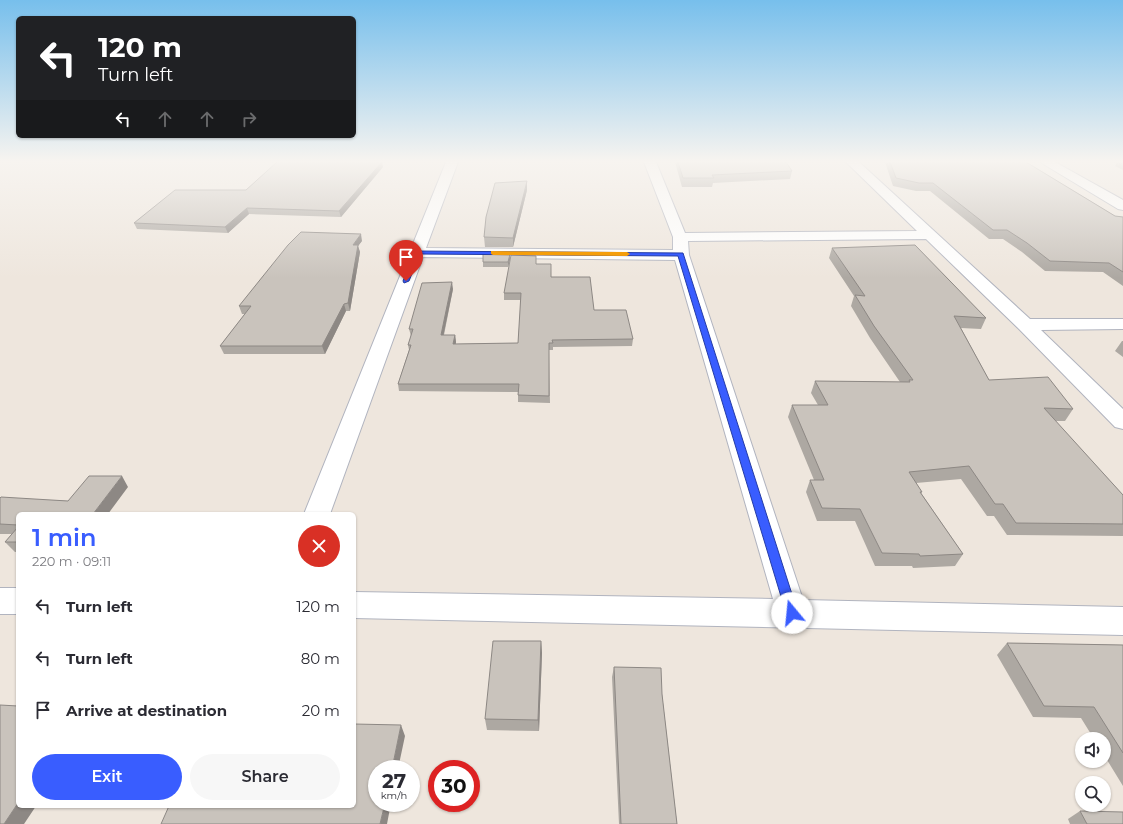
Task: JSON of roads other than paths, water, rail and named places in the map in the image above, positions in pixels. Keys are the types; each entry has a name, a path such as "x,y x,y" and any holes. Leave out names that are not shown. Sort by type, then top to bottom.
{"street":[{"path":"318,512 437,200"},
{"path":"664,200 680,246 792,613"},
{"path":"893,200 1025,325 1123,422"},
{"path":"1113,200 1123,206"},
{"path":"417,252 680,246 929,235"},
{"path":"1025,325 1123,324"},
{"path":"0,601 16,601"},
{"path":"356,605 1123,621"}]}
